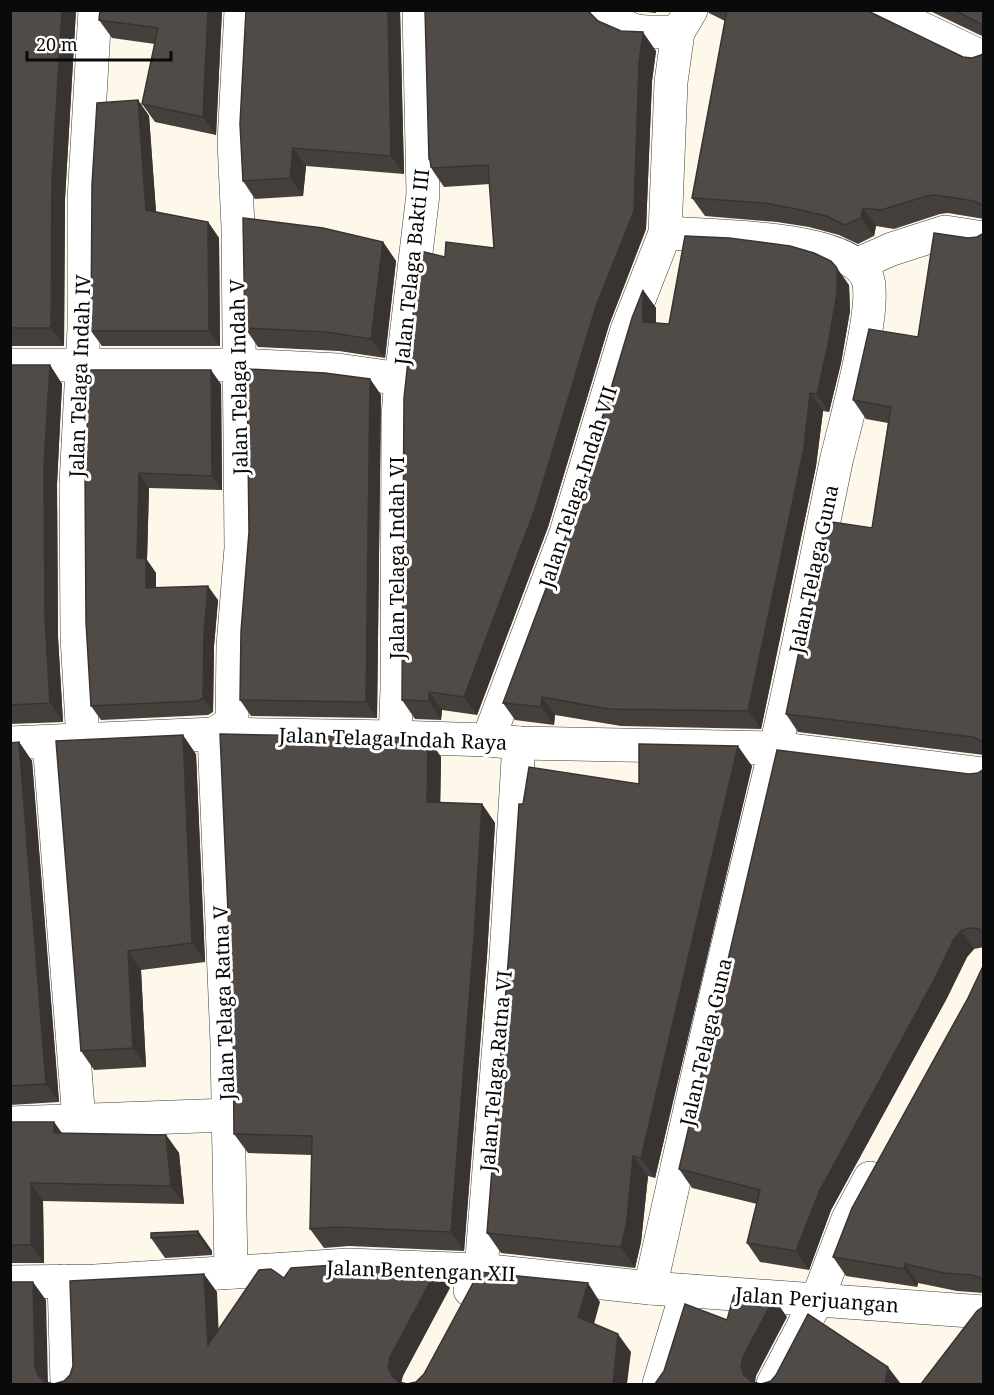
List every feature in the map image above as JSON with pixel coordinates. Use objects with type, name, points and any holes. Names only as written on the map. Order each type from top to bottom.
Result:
[{"type":"street","name":"Jalan Telaga Indah IV","points":[[83,741],[77,637],[76,496],[82,364],[84,200],[95,10]]},
{"type":"street","name":"Jalan Telaga Indah V","points":[[214,734],[232,720],[232,646],[241,548],[234,142],[241,10]]},
{"type":"street","name":"Jalan Telaga Bakti III","points":[[400,379],[423,194],[419,10]]},
{"type":"street","points":[[607,10],[621,26],[632,32],[684,21],[671,82],[665,233],[792,242],[838,254],[858,264],[892,249],[945,232],[984,238]]},
{"type":"street","points":[[883,10],[984,58]]},
{"type":"street","name":"Jalan Telaga Indah VII","points":[[488,740],[566,533],[627,330],[665,233]]},
{"type":"street","name":"Jalan Telaga Guna","points":[[650,1288],[725,957],[776,748],[867,327],[870,292],[868,278],[858,264]]},
{"type":"street","points":[[10,364],[239,365],[338,370],[400,379]]},
{"type":"street","name":"Jalan Telaga Indah VI","points":[[395,737],[400,379]]},
{"type":"street","name":"Jalan Telaga Indah Raya","points":[[10,743],[214,734],[776,748],[984,774]]},
{"type":"street","name":"Jalan Telaga Ratna V","points":[[214,734],[228,1115],[231,1272]]},
{"type":"street","points":[[50,742],[79,1120]]},
{"type":"street","name":"Jalan Telaga Ratna VI","points":[[459,1311],[481,1270],[506,957],[519,743]]},
{"type":"street","points":[[10,1123],[228,1115]]},
{"type":"street","points":[[773,1384],[817,1300],[848,1219],[887,1149]]},
{"type":"street","name":"Jalan Bentengan XII","points":[[10,1282],[94,1281],[348,1265],[481,1270],[650,1288]]},
{"type":"street","points":[[64,1281],[67,1384]]},
{"type":"street","name":"Jalan Perjuangan","points":[[650,1288],[984,1312]]},
{"type":"street","points":[[660,1384],[687,1291]]},
{"type":"building","points":[[10,10],[62,10],[52,181],[51,328],[10,328]]},
{"type":"building","points":[[100,10],[208,10],[203,117],[142,104],[158,28],[99,20]]},
{"type":"building","points":[[246,10],[388,10],[391,156],[293,148],[290,178],[243,181],[240,124]]},
{"type":"building","points":[[425,10],[587,10],[598,21],[621,31],[643,32],[639,63],[634,211],[596,306],[535,509],[464,697],[429,692],[429,701],[402,700],[404,398],[420,251],[445,257],[446,242],[494,248],[488,165],[431,168]]},
{"type":"building","points":[[727,10],[866,10],[963,57],[972,58],[984,53],[984,206],[974,201],[935,195],[927,196],[881,210],[863,208],[861,218],[845,225],[826,216],[764,203],[692,198]]},
{"type":"building","points":[[954,10],[984,10],[984,27],[979,23]]},
{"type":"building","points":[[138,100],[146,210],[208,222],[209,331],[91,331],[92,185],[97,103]]},
{"type":"building","points":[[243,218],[323,228],[383,242],[371,339],[326,332],[245,328]]},
{"type":"building","points":[[934,233],[968,238],[984,233],[984,742],[973,737],[786,714],[826,521],[872,528],[891,407],[853,400],[869,329],[918,337]]},
{"type":"building","points":[[685,236],[729,238],[790,246],[814,253],[831,261],[837,268],[837,293],[828,345],[817,394],[810,393],[804,448],[748,711],[608,709],[542,697],[541,707],[503,703],[571,522],[632,318],[643,290],[643,322],[669,324]]},
{"type":"building","points":[[10,365],[50,365],[44,466],[45,619],[50,703],[10,705]]},
{"type":"building","points":[[247,369],[325,373],[370,379],[366,702],[240,700],[241,631],[249,532]]},
{"type":"building","points":[[90,370],[211,370],[212,476],[139,473],[137,558],[146,559],[146,588],[208,586],[204,632],[203,698],[198,701],[91,706],[86,622],[85,470]]},
{"type":"building","points":[[220,734],[428,738],[427,802],[482,804],[451,1232],[335,1227],[310,1229],[312,1136],[234,1134],[233,1023]]},
{"type":"building","points":[[183,735],[192,943],[128,951],[133,1048],[81,1051],[56,741]]},
{"type":"building","points":[[19,742],[46,1084],[10,1086],[10,743]]},
{"type":"building","points":[[639,744],[738,746],[641,1158],[633,1156],[627,1221],[621,1247],[487,1233],[519,804],[523,804],[529,767],[639,784]]},
{"type":"building","points":[[777,750],[969,774],[978,773],[984,769],[984,934],[979,929],[969,928],[961,931],[954,939],[819,1192],[796,1251],[747,1243],[760,1190],[679,1169]]},
{"type":"building","points":[[984,964],[984,1280],[972,1275],[944,1273],[905,1264],[904,1269],[833,1257],[852,1208],[968,998]]},
{"type":"building","points":[[10,1122],[54,1122],[54,1133],[166,1135],[171,1186],[31,1183],[31,1245],[10,1245]]},
{"type":"building","points":[[198,1231],[198,1235],[151,1238],[151,1233]]},
{"type":"building","points":[[335,1265],[437,1269],[390,1357],[388,1367],[392,1376],[399,1382],[407,1384],[54,1384],[64,1381],[70,1375],[73,1366],[70,1281],[204,1274],[208,1345],[259,1270],[271,1269],[284,1278],[291,1268]]},
{"type":"building","points":[[479,1272],[588,1283],[578,1317],[618,1334],[613,1384],[407,1384],[416,1382],[424,1374]]},
{"type":"building","points":[[10,1282],[33,1282],[35,1367],[38,1375],[45,1382],[54,1384],[10,1384]]},
{"type":"building","points":[[734,1295],[774,1298],[743,1357],[741,1367],[744,1375],[752,1382],[761,1384],[655,1384],[664,1371],[685,1304],[727,1320]]},
{"type":"building","points":[[984,1306],[984,1384],[921,1384],[977,1311]]},
{"type":"building","points":[[808,1314],[888,1367],[885,1384],[761,1384],[771,1381],[776,1375]]}]
